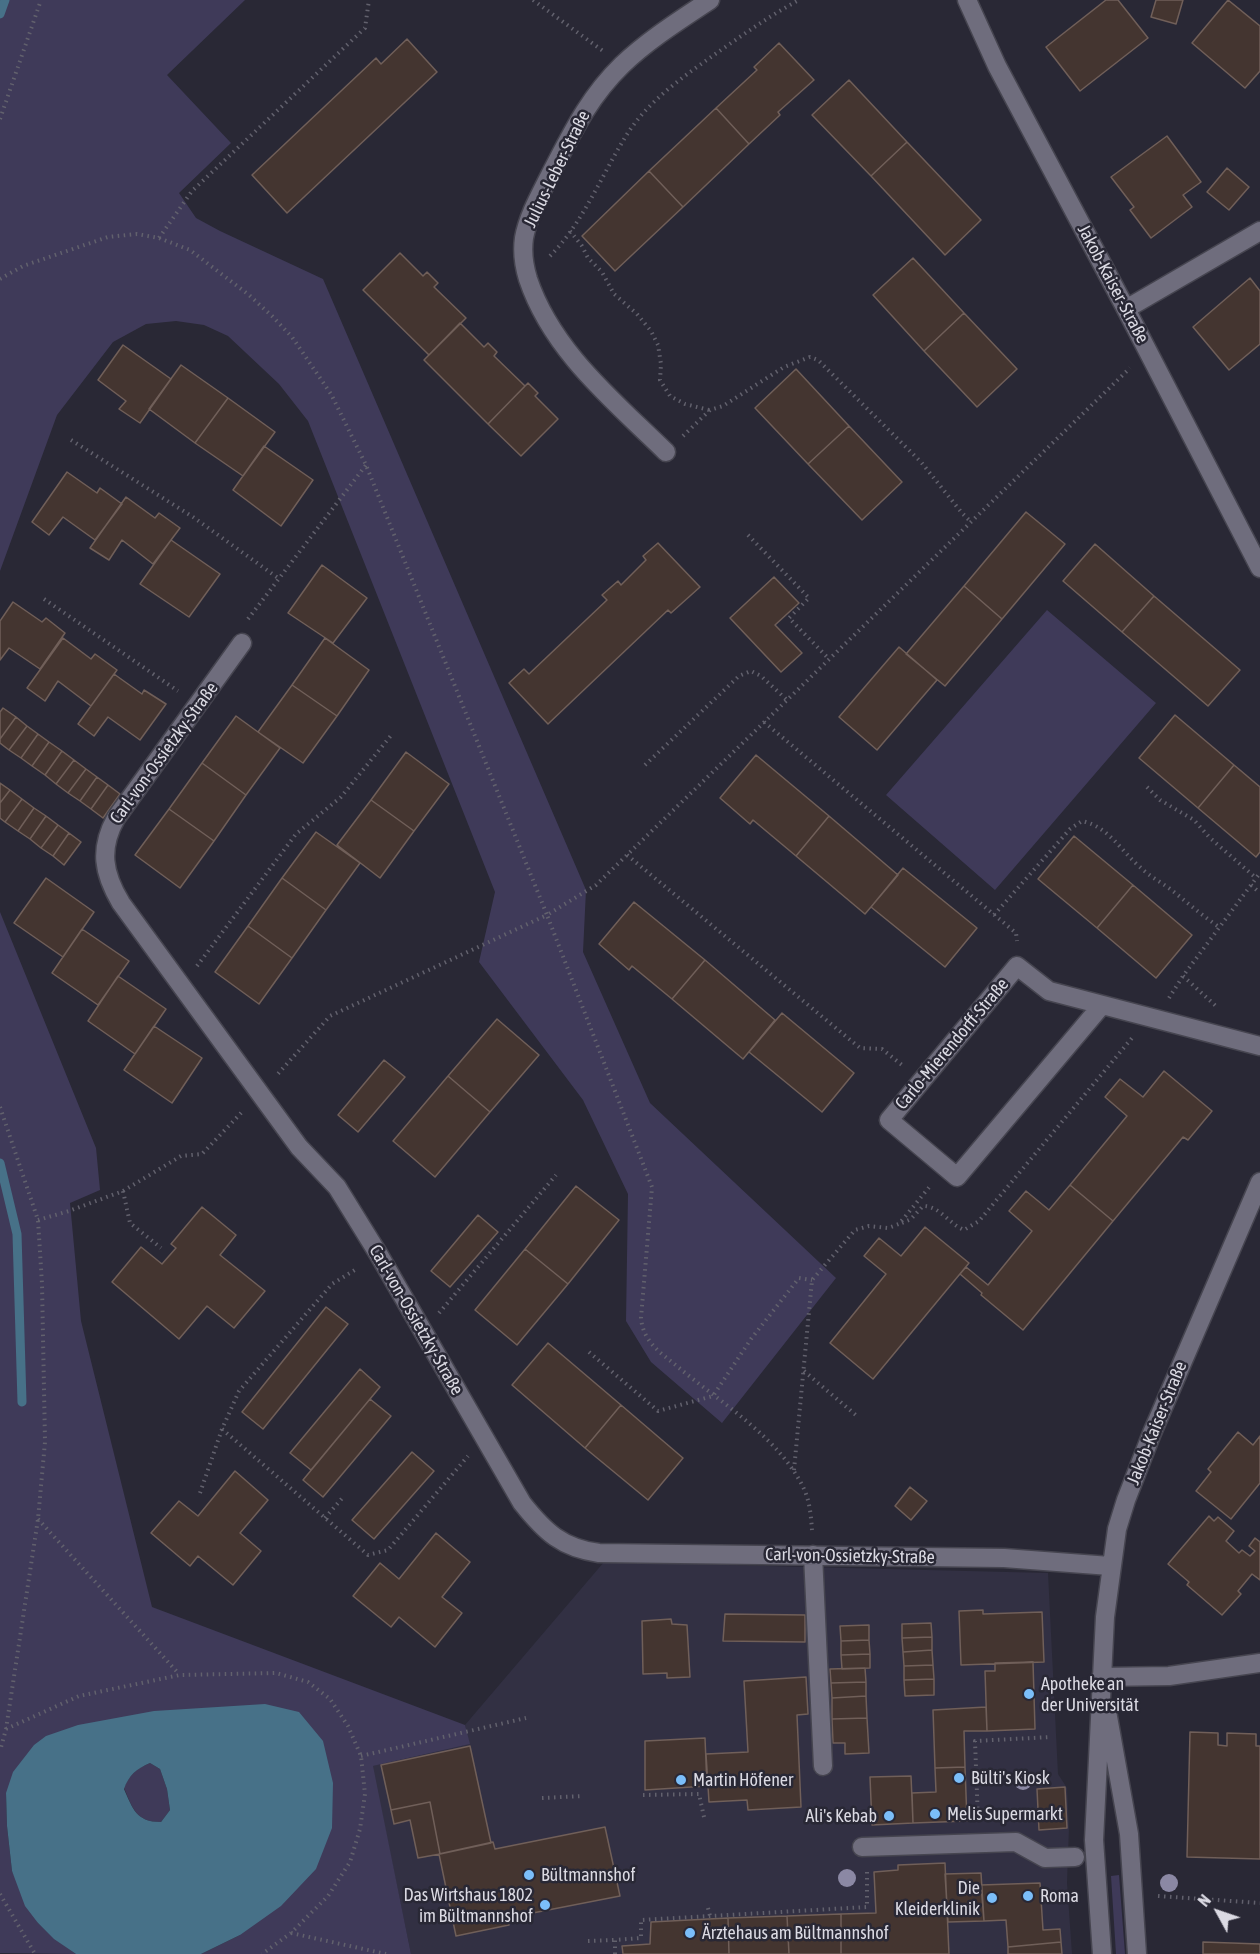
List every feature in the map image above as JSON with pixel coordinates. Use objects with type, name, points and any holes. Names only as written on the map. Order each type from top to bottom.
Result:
[{"type":"street","name":"Julius-Leber-Straße","points":[[666,452],[591,379],[572,357],[542,310],[528,278],[523,256],[524,238],[533,209],[579,118],[600,88],[622,65],[652,40],[710,0]]},
{"type":"street","name":"Jakob-Kaiser-Straße","points":[[967,0],[997,66],[1260,568]]},
{"type":"street","points":[[1126,309],[1260,231]]},
{"type":"street","name":"Carl-von-Ossietzky-Straße","points":[[243,643],[116,818],[106,841],[105,855],[112,888],[299,1148],[337,1187],[379,1255],[522,1503],[540,1526],[564,1543],[581,1550],[599,1553],[1004,1558],[1110,1566]]},
{"type":"street","name":"Carlo-Mierendorff-Straße","points":[[1102,1005],[957,1177],[889,1120],[1017,966],[1048,991],[1102,1005],[1152,1018],[1260,1046]]},
{"type":"street","name":"Jakob-Kaiser-Straße","points":[[1102,1954],[1094,1840],[1105,1617],[1110,1566],[1117,1529],[1147,1444],[1260,1182]]},
{"type":"street","points":[[813,1555],[823,1766]]},
{"type":"street","points":[[1101,1677],[1169,1676],[1260,1663]]},
{"type":"street","name":"Jakob-Kaiser-Straße","points":[[1101,1677],[1130,1834],[1137,1954]]},
{"type":"street","points":[[864,1847],[1016,1842],[1045,1858],[1075,1857]]},
{"type":"path","points":[[0,119],[41,0]]},
{"type":"path","points":[[159,238],[192,191],[365,28],[369,0]]},
{"type":"path","points":[[533,0],[622,65]]},
{"type":"path","points":[[528,278],[561,245],[627,135],[646,110],[688,74],[774,13],[799,0]]},
{"type":"path","points":[[570,231],[588,258],[602,272],[614,294],[637,314],[651,331],[658,345],[661,364],[660,380],[670,396],[685,404],[710,410]]},
{"type":"path","points":[[0,279],[23,266],[108,237],[137,234],[159,238],[190,250],[249,295],[292,338],[331,394],[366,465],[547,915],[652,1187],[641,1318],[642,1330],[649,1343],[745,1420],[794,1471],[805,1491],[811,1514],[813,1555]]},
{"type":"path","points":[[38,1220],[123,1191],[181,1156],[202,1155],[330,1016],[547,915],[596,885],[1148,351]]},
{"type":"path","points":[[666,452],[710,410],[723,406],[784,367],[810,357],[818,360],[921,462],[971,522]]},
{"type":"path","points":[[71,440],[193,517],[278,578]]},
{"type":"path","points":[[243,643],[245,622],[366,465]]},
{"type":"path","points":[[748,535],[810,598],[789,618],[829,659]]},
{"type":"path","points":[[44,599],[198,705]]},
{"type":"path","points":[[645,765],[739,676],[751,671],[761,676],[787,700]]},
{"type":"path","points":[[764,722],[1016,933],[1017,966]]},
{"type":"path","points":[[182,986],[296,834],[341,797],[393,733]]},
{"type":"path","points":[[1147,788],[1160,800],[1194,820],[1210,838],[1256,878]]},
{"type":"path","points":[[994,915],[1070,829],[1082,820],[1095,824],[1113,838],[1139,867],[1219,927]]},
{"type":"path","points":[[627,855],[860,1048],[882,1049],[921,1081]]},
{"type":"path","points":[[794,1471],[812,1280],[855,1230],[869,1226],[888,1228],[911,1219],[923,1206],[930,1206],[964,1230],[979,1221],[1152,1018],[1260,873]]},
{"type":"path","points":[[1251,885],[1260,893]]},
{"type":"path","points":[[1183,976],[1226,1014]]},
{"type":"path","points":[[0,1107],[38,1220],[42,1284],[45,1442],[38,1519],[6,1729],[0,1750]]},
{"type":"path","points":[[423,1332],[556,1175]]},
{"type":"path","points":[[123,1191],[130,1223],[161,1248]]},
{"type":"path","points":[[899,1224],[924,1193]]},
{"type":"path","points":[[200,1493],[222,1429],[239,1390],[332,1284],[379,1255]]},
{"type":"path","points":[[589,1352],[658,1411],[713,1396],[751,1339],[799,1278],[812,1280]]},
{"type":"path","points":[[804,1371],[857,1416]]},
{"type":"path","points":[[222,1429],[368,1555],[388,1550],[484,1437]]},
{"type":"path","points":[[325,1518],[344,1496]]},
{"type":"path","points":[[38,1519],[180,1675]]},
{"type":"path","points":[[6,1729],[78,1695],[180,1675],[276,1673],[308,1682],[330,1699],[348,1726],[361,1756],[365,1794],[360,1829],[350,1862],[328,1896],[291,1933],[262,1954]]},
{"type":"path","points":[[361,1756],[526,1718]]},
{"type":"path","points":[[978,1842],[975,1741],[1051,1737]]},
{"type":"path","points":[[643,1795],[699,1794],[704,1817]]},
{"type":"path","points":[[542,1798],[583,1796]]},
{"type":"path","points":[[588,1941],[641,1938],[638,1920],[867,1907],[864,1847]]},
{"type":"path","points":[[0,1894],[36,1954]]},
{"type":"path","points":[[1158,1896],[1260,1903]]},
{"type":"path","points":[[708,1908],[710,1916]]},
{"type":"path","points":[[291,1933],[386,1954]]},
{"type":"path","points":[[615,1940],[615,1954]]},
{"type":"shaded area","points":[[0,0],[245,0],[167,75],[231,143],[179,193],[196,218],[323,279],[586,890],[583,952],[650,1103],[836,1278],[722,1423],[651,1362],[626,1321],[628,1194],[583,1100],[479,962],[495,892],[308,421],[279,384],[228,336],[204,325],[176,321],[146,324],[113,342],[57,415],[0,571]]},
{"type":"shaded area","points":[[1047,610],[1156,703],[995,890],[886,795]]},
{"type":"shaded area","points":[[0,912],[96,1148],[100,1190],[70,1203],[81,1321],[152,1607],[465,1725],[470,1744],[373,1766],[411,1954],[201,1954],[240,1935],[299,1712],[6,1793],[12,1871],[38,1923],[76,1954],[0,1953]]},
{"type":"shaded area","points":[[604,1562],[1048,1573],[1058,1774],[1067,1788],[1069,1828],[1067,1883],[1072,1954],[411,1954],[372,1766],[469,1744],[465,1725]]},
{"type":"shaded area","points":[[150,1763],[160,1769],[167,1789],[170,1810],[161,1822],[146,1820],[136,1813],[124,1788],[134,1773]]},
{"type":"shaded area","points":[[1119,1875],[1125,1954],[1116,1954],[1111,1876]]},
{"type":"water","points":[[265,1704],[299,1712],[323,1741],[333,1783],[332,1828],[316,1869],[281,1906],[240,1935],[201,1954],[76,1954],[54,1939],[25,1906],[12,1871],[6,1793],[13,1772],[34,1745],[46,1736],[78,1725],[154,1711]],"holes":[[[150,1763],[160,1769],[167,1789],[170,1810],[161,1822],[146,1820],[136,1813],[124,1789],[131,1776],[141,1768]]]},
{"type":"building","points":[[1106,0],[1118,0],[1148,38],[1080,91],[1046,47]]},
{"type":"building","points":[[1156,0],[1183,0],[1176,24],[1151,17]]},
{"type":"building","points":[[1228,0],[1260,26],[1260,71],[1245,88],[1192,43]]},
{"type":"building","points":[[407,39],[437,72],[287,213],[252,175],[376,58],[381,64]]},
{"type":"building","points":[[779,43],[814,80],[778,112],[780,115],[749,144],[716,108],[757,70],[754,67]]},
{"type":"building","points":[[849,80],[907,142],[871,176],[812,115]]},
{"type":"building","points":[[716,108],[749,144],[683,207],[649,171]]},
{"type":"building","points":[[1167,136],[1201,182],[1183,195],[1192,207],[1151,238],[1130,210],[1134,207],[1111,177]]},
{"type":"building","points":[[907,142],[981,220],[945,255],[871,176]]},
{"type":"building","points":[[1227,168],[1249,187],[1229,210],[1207,192]]},
{"type":"building","points":[[649,171],[683,207],[615,271],[582,236]]},
{"type":"building","points":[[400,253],[423,276],[427,272],[438,283],[434,287],[466,318],[429,355],[363,290]]},
{"type":"building","points":[[913,258],[964,313],[924,351],[873,295]]},
{"type":"building","points":[[1250,278],[1260,291],[1260,344],[1229,370],[1193,327]]},
{"type":"building","points":[[964,313],[1017,369],[977,407],[924,351]]},
{"type":"building","points":[[460,323],[484,347],[488,343],[497,352],[494,356],[525,386],[488,424],[424,360]]},
{"type":"building","points":[[123,345],[171,379],[140,423],[119,409],[126,401],[98,380]]},
{"type":"building","points":[[181,365],[228,398],[195,443],[149,409]]},
{"type":"building","points":[[796,369],[849,426],[808,464],[755,408]]},
{"type":"building","points":[[528,383],[538,393],[535,396],[558,419],[521,456],[488,424]]},
{"type":"building","points":[[228,398],[275,432],[243,476],[195,443]]},
{"type":"building","points":[[849,426],[902,482],[862,520],[808,464]]},
{"type":"building","points":[[264,446],[313,480],[281,526],[233,490]]},
{"type":"building","points":[[67,472],[97,493],[100,488],[122,504],[95,540],[63,517],[49,535],[32,522]]},
{"type":"building","points":[[126,497],[155,518],[159,513],[180,528],[153,564],[122,540],[109,560],[90,548]]},
{"type":"building","points":[[1026,512],[1065,544],[1002,619],[964,586]]},
{"type":"building","points":[[171,540],[220,574],[189,617],[140,584]]},
{"type":"building","points":[[658,543],[700,587],[671,613],[668,610],[548,724],[509,683],[524,669],[529,674],[607,600],[602,595],[618,581],[621,585],[646,560],[643,556]]},
{"type":"building","points":[[1095,544],[1154,596],[1122,632],[1063,581]]},
{"type":"building","points":[[322,565],[367,598],[333,643],[288,613]]},
{"type":"building","points":[[774,577],[799,603],[775,625],[802,653],[781,672],[730,618]]},
{"type":"building","points":[[964,586],[1002,619],[945,686],[906,654]]},
{"type":"building","points":[[1154,596],[1240,670],[1208,706],[1122,632]]},
{"type":"building","points":[[13,602],[42,622],[46,618],[65,633],[40,669],[9,648],[0,660],[0,621]]},
{"type":"building","points":[[63,638],[91,659],[95,654],[117,670],[91,706],[58,681],[45,701],[27,688]]},
{"type":"building","points":[[325,638],[369,670],[337,716],[292,685]]},
{"type":"building","points":[[899,647],[937,680],[877,750],[839,717]]},
{"type":"building","points":[[114,674],[142,694],[144,690],[166,704],[140,740],[108,717],[94,736],[78,724]]},
{"type":"building","points":[[292,685],[337,716],[303,763],[258,732]]},
{"type":"building","points":[[3,708],[16,717],[0,739],[0,712]]},
{"type":"building","points":[[1175,715],[1234,765],[1198,808],[1139,758]]},
{"type":"building","points":[[236,716],[280,748],[246,795],[202,763]]},
{"type":"building","points":[[16,717],[27,726],[9,750],[0,743],[0,739]]},
{"type":"building","points":[[27,726],[38,734],[21,758],[9,750]]},
{"type":"building","points":[[38,734],[49,742],[32,766],[21,758]]},
{"type":"building","points":[[49,742],[62,751],[45,775],[32,766]]},
{"type":"building","points":[[62,751],[74,760],[56,784],[45,775]]},
{"type":"building","points":[[406,752],[449,784],[414,831],[371,800]]},
{"type":"building","points":[[756,755],[829,816],[796,856],[753,820],[750,824],[720,798]]},
{"type":"building","points":[[74,760],[86,769],[68,793],[56,784]]},
{"type":"building","points":[[202,763],[246,795],[214,841],[169,809]]},
{"type":"building","points":[[1234,765],[1260,787],[1260,852],[1256,857],[1198,808]]},
{"type":"building","points":[[86,769],[97,777],[80,801],[68,793]]},
{"type":"building","points":[[97,777],[108,785],[91,809],[80,801]]},
{"type":"building","points":[[0,783],[10,790],[0,803]]},
{"type":"building","points":[[108,785],[120,794],[103,818],[91,809]]},
{"type":"building","points":[[10,790],[22,799],[5,822],[0,818],[0,803]]},
{"type":"building","points":[[22,799],[34,808],[18,831],[5,822]]},
{"type":"building","points":[[371,800],[414,831],[380,878],[337,845]]},
{"type":"building","points":[[34,808],[46,816],[30,839],[18,831]]},
{"type":"building","points":[[169,809],[214,841],[180,888],[135,855]]},
{"type":"building","points":[[46,816],[58,825],[41,848],[30,839]]},
{"type":"building","points":[[829,816],[898,875],[865,914],[796,856]]},
{"type":"building","points":[[58,825],[69,833],[53,856],[41,848]]},
{"type":"building","points":[[316,832],[360,863],[326,910],[282,878]]},
{"type":"building","points":[[69,833],[81,842],[64,865],[53,856]]},
{"type":"building","points":[[1074,836],[1133,885],[1097,928],[1038,879]]},
{"type":"building","points":[[903,868],[977,928],[945,967],[871,907]]},
{"type":"building","points":[[46,878],[94,912],[63,957],[14,923]]},
{"type":"building","points":[[282,878],[326,910],[292,958],[248,926]]},
{"type":"building","points":[[1133,885],[1192,935],[1156,978],[1097,928]]},
{"type":"building","points":[[634,902],[705,960],[672,999],[632,966],[629,970],[599,944]]},
{"type":"building","points":[[248,926],[292,958],[259,1004],[215,972]]},
{"type":"building","points":[[82,929],[129,961],[98,1005],[52,973]]},
{"type":"building","points":[[705,960],[775,1020],[743,1059],[672,999]]},
{"type":"building","points":[[118,976],[166,1009],[135,1054],[88,1021]]},
{"type":"building","points":[[782,1013],[854,1073],[822,1112],[749,1052]]},
{"type":"building","points":[[497,1019],[539,1055],[490,1112],[448,1076]]},
{"type":"building","points":[[154,1026],[202,1058],[172,1103],[124,1070]]},
{"type":"building","points":[[384,1060],[405,1077],[358,1132],[338,1115]]},
{"type":"building","points":[[1164,1071],[1212,1111],[1188,1140],[1183,1137],[1113,1221],[1070,1185],[1127,1116],[1105,1097],[1120,1079],[1143,1097]]},
{"type":"building","points":[[448,1076],[490,1112],[435,1177],[393,1141]]},
{"type":"building","points":[[1070,1185],[1113,1221],[1023,1330],[960,1274],[966,1267],[988,1285],[1032,1231],[1009,1211],[1026,1191],[1049,1210]]},
{"type":"building","points":[[576,1186],[619,1220],[568,1284],[525,1249]]},
{"type":"building","points":[[202,1207],[236,1235],[220,1255],[265,1291],[234,1328],[207,1306],[179,1339],[112,1282],[141,1247],[162,1264],[176,1248],[171,1244]]},
{"type":"building","points":[[478,1215],[498,1232],[450,1287],[431,1271]]},
{"type":"building","points":[[925,1227],[969,1263],[873,1379],[830,1343],[886,1274],[864,1256],[879,1238],[901,1256]]},
{"type":"building","points":[[525,1249],[568,1284],[517,1345],[475,1310]]},
{"type":"building","points":[[326,1307],[348,1324],[263,1429],[242,1412]]},
{"type":"building","points":[[548,1343],[621,1405],[585,1448],[512,1385]]},
{"type":"building","points":[[360,1369],[380,1387],[311,1470],[290,1453]]},
{"type":"building","points":[[370,1399],[391,1416],[323,1497],[303,1480]]},
{"type":"building","points":[[621,1405],[683,1458],[648,1500],[585,1448]]},
{"type":"building","points":[[1238,1432],[1253,1445],[1260,1436],[1260,1483],[1231,1519],[1196,1491],[1211,1472],[1208,1469]]},
{"type":"building","points":[[412,1452],[434,1471],[374,1539],[352,1520]]},
{"type":"building","points":[[235,1471],[268,1500],[240,1533],[261,1551],[233,1585],[198,1556],[190,1566],[151,1533],[179,1501],[198,1516]]},
{"type":"building","points":[[910,1487],[927,1501],[911,1520],[895,1506]]},
{"type":"building","points":[[1209,1516],[1214,1521],[1218,1517],[1234,1531],[1226,1541],[1239,1553],[1242,1550],[1250,1556],[1255,1551],[1249,1546],[1255,1538],[1260,1542],[1260,1580],[1252,1574],[1238,1591],[1241,1594],[1222,1615],[1187,1585],[1189,1582],[1168,1564]]},
{"type":"building","points":[[436,1533],[470,1562],[442,1597],[462,1613],[435,1647],[399,1617],[391,1627],[353,1596],[380,1563],[399,1579]]},
{"type":"building","points":[[983,1610],[983,1614],[1042,1612],[1044,1662],[961,1665],[959,1611]]},
{"type":"building","points":[[725,1614],[805,1615],[805,1642],[723,1641]]},
{"type":"building","points":[[671,1619],[672,1624],[687,1625],[690,1677],[667,1678],[667,1673],[643,1674],[642,1621]]},
{"type":"building","points":[[931,1623],[932,1637],[902,1638],[902,1624]]},
{"type":"building","points":[[869,1625],[869,1640],[841,1641],[840,1626]]},
{"type":"building","points":[[932,1637],[932,1650],[903,1652],[902,1638]]},
{"type":"building","points":[[869,1640],[870,1654],[841,1655],[841,1641]]},
{"type":"building","points":[[932,1650],[933,1665],[904,1666],[903,1652]]},
{"type":"building","points":[[870,1654],[870,1668],[842,1669],[841,1655]]},
{"type":"building","points":[[1033,1662],[1035,1729],[987,1731],[985,1671],[995,1671],[995,1663]]},
{"type":"building","points":[[933,1665],[934,1679],[904,1680],[904,1666]]},
{"type":"building","points":[[865,1668],[866,1682],[831,1683],[830,1669]]},
{"type":"building","points":[[806,1677],[808,1714],[797,1715],[801,1807],[748,1810],[747,1800],[709,1802],[706,1754],[748,1752],[744,1681]]},
{"type":"building","points":[[934,1679],[934,1695],[905,1696],[904,1680]]},
{"type":"building","points":[[866,1682],[866,1696],[832,1698],[831,1683]]},
{"type":"building","points":[[866,1696],[867,1718],[832,1719],[832,1698]]},
{"type":"building","points":[[986,1707],[987,1731],[964,1731],[965,1767],[935,1768],[933,1710]]},
{"type":"building","points":[[867,1718],[869,1753],[845,1754],[845,1743],[833,1743],[832,1719]]},
{"type":"building","points":[[1190,1732],[1218,1733],[1218,1745],[1227,1746],[1227,1733],[1256,1734],[1256,1746],[1260,1746],[1260,1859],[1187,1857]]},
{"type":"building","points":[[705,1738],[707,1786],[645,1790],[645,1741]]},
{"type":"building","points":[[470,1746],[491,1843],[440,1854],[430,1802],[391,1810],[381,1765]]},
{"type":"building","points":[[965,1767],[967,1821],[913,1823],[912,1793],[936,1792],[935,1768]]},
{"type":"building","points":[[911,1776],[913,1823],[872,1825],[870,1777]]},
{"type":"building","points":[[1065,1787],[1067,1828],[1039,1830],[1037,1789]]},
{"type":"building","points":[[430,1802],[440,1854],[418,1858],[410,1820],[394,1824],[391,1810]]},
{"type":"building","name":"Bültmannshof","points":[[605,1827],[620,1896],[507,1918],[509,1925],[456,1936],[439,1854],[493,1842],[495,1849]]},
{"type":"building","points":[[945,1863],[949,1954],[841,1954],[841,1914],[876,1913],[874,1872],[898,1870],[898,1865]]},
{"type":"building","points":[[981,1873],[984,1921],[948,1922],[945,1874]]},
{"type":"building","points":[[1040,1883],[1043,1930],[1060,1929],[1061,1942],[1008,1947],[1006,1920],[984,1921],[981,1885]]},
{"type":"building","points":[[841,1914],[841,1954],[789,1954],[787,1916]]},
{"type":"building","points":[[787,1916],[789,1954],[729,1954],[728,1918]]},
{"type":"building","name":"Ärztehaus am Bültmannshof","points":[[728,1918],[729,1954],[623,1954],[622,1946],[650,1944],[651,1922]]},
{"type":"building","points":[[1061,1942],[1062,1954],[1008,1954],[1008,1947]]},
{"type":"building","points":[[1203,1942],[1260,1944],[1260,1954],[1203,1954]]},
{"type":"waterway","points":[[0,14],[5,0]]},
{"type":"waterway","points":[[0,1163],[17,1234],[22,1402]]},
{"type":"place","name":"Apotheke an der Universität","points":[[1029,1694]]},
{"type":"place","name":"Bülti's Kiosk","points":[[959,1778]]},
{"type":"place","name":"Martin Höfener","points":[[681,1780]]},
{"type":"place","name":"Melis Supermarkt","points":[[935,1814]]},
{"type":"place","name":"Ali's Kebab","points":[[889,1816]]},
{"type":"place","name":"Bültmannshof","points":[[529,1875]]},
{"type":"place","name":"Roma","points":[[1028,1896]]},
{"type":"place","name":"Die Kleiderklinik","points":[[992,1898]]},
{"type":"place","name":"Das Wirtshaus 1802 im Bültmannshof","points":[[545,1905]]},
{"type":"place","name":"Ärztehaus am Bültmannshof","points":[[690,1933]]}]
